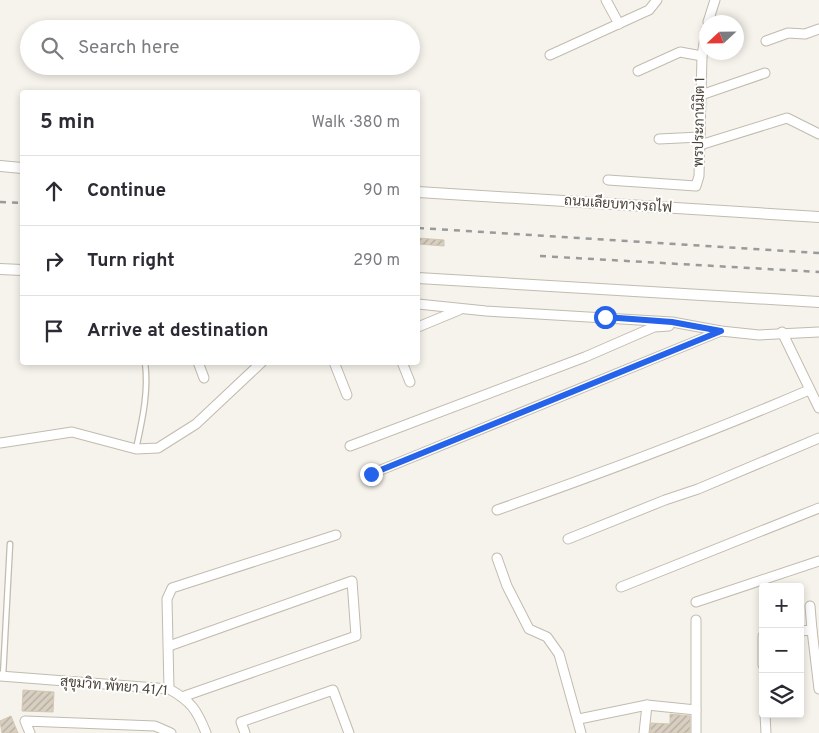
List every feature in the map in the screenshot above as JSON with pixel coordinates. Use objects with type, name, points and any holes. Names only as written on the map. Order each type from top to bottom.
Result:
[{"type":"street","points":[[606,0],[619,24]]},
{"type":"street","points":[[550,55],[649,10],[657,0]]},
{"type":"street","points":[[710,15],[715,0]]},
{"type":"street","points":[[766,40],[788,33],[804,34],[819,29]]},
{"type":"street","points":[[638,70],[680,52],[699,55]]},
{"type":"street","name":"พรประภานิมิต 1","points":[[608,180],[696,186],[699,176],[702,60]]},
{"type":"street","points":[[701,95],[764,73]]},
{"type":"street","points":[[659,139],[700,141],[787,118],[819,134]]},
{"type":"street","points":[[0,166],[20,168]]},
{"type":"street","name":"ถนนเลียบทางรถไฟ","points":[[420,192],[819,217]]},
{"type":"street","points":[[0,269],[20,270]]},
{"type":"street","points":[[420,278],[819,302]]},
{"type":"street","points":[[420,304],[462,309],[672,322],[721,331],[759,335],[782,332],[819,332]]},
{"type":"street","points":[[420,326],[462,309]]},
{"type":"street","points":[[350,446],[654,328],[667,326],[711,329]]},
{"type":"street","points":[[371,474],[721,331]]},
{"type":"street","points":[[782,332],[809,390],[818,403]]},
{"type":"street","points":[[199,365],[204,378]]},
{"type":"street","points":[[0,443],[72,432],[136,449],[158,448],[177,438],[196,424],[259,365]]},
{"type":"street","points":[[335,365],[347,395]]},
{"type":"street","points":[[403,365],[410,382]]},
{"type":"street","points":[[497,510],[611,470],[809,390]]},
{"type":"street","points":[[568,539],[665,500],[698,489],[819,438]]},
{"type":"street","points":[[621,587],[819,508]]},
{"type":"street","points":[[169,689],[167,599],[172,588],[336,535]]},
{"type":"street","points":[[497,558],[507,586],[529,629],[547,637],[559,654],[582,733]]},
{"type":"street","points":[[696,602],[819,560]]},
{"type":"street","points":[[169,646],[352,581],[356,636],[182,697]]},
{"type":"street","points":[[810,606],[819,689]]},
{"type":"street","points":[[696,620],[696,733]]},
{"type":"street","points":[[804,631],[812,630]]},
{"type":"street","name":"สุขุมวิท พัทยา 41/1","points":[[2,676],[169,689],[182,697],[197,711],[206,733]]},
{"type":"street","points":[[245,733],[241,722],[333,690],[349,733]]},
{"type":"street","points":[[579,719],[647,705],[696,710]]},
{"type":"street","points":[[644,733],[647,705]]},
{"type":"street","points":[[765,718],[766,733]]},
{"type":"street","points":[[30,733],[25,721],[92,729],[156,726],[171,733]]},
{"type":"lane","points":[[136,449],[144,410],[147,374],[146,365]]},
{"type":"lane","points":[[2,676],[10,544]]},
{"type":"building","points":[[420,238],[444,240],[444,246],[420,244]]},
{"type":"building","points":[[23,690],[54,692],[53,712],[22,711]]},
{"type":"building","points":[[670,714],[690,716],[690,733],[650,733],[651,723],[670,724]]},
{"type":"building","points":[[11,716],[18,733],[2,733],[0,721]]},
{"type":"railway","points":[[0,202],[20,203]]},
{"type":"railway","points":[[420,228],[819,253]]},
{"type":"railway","points":[[540,256],[819,272]]},
{"type":"route","points":[[371,474],[721,331],[672,322],[605,317]]}]
